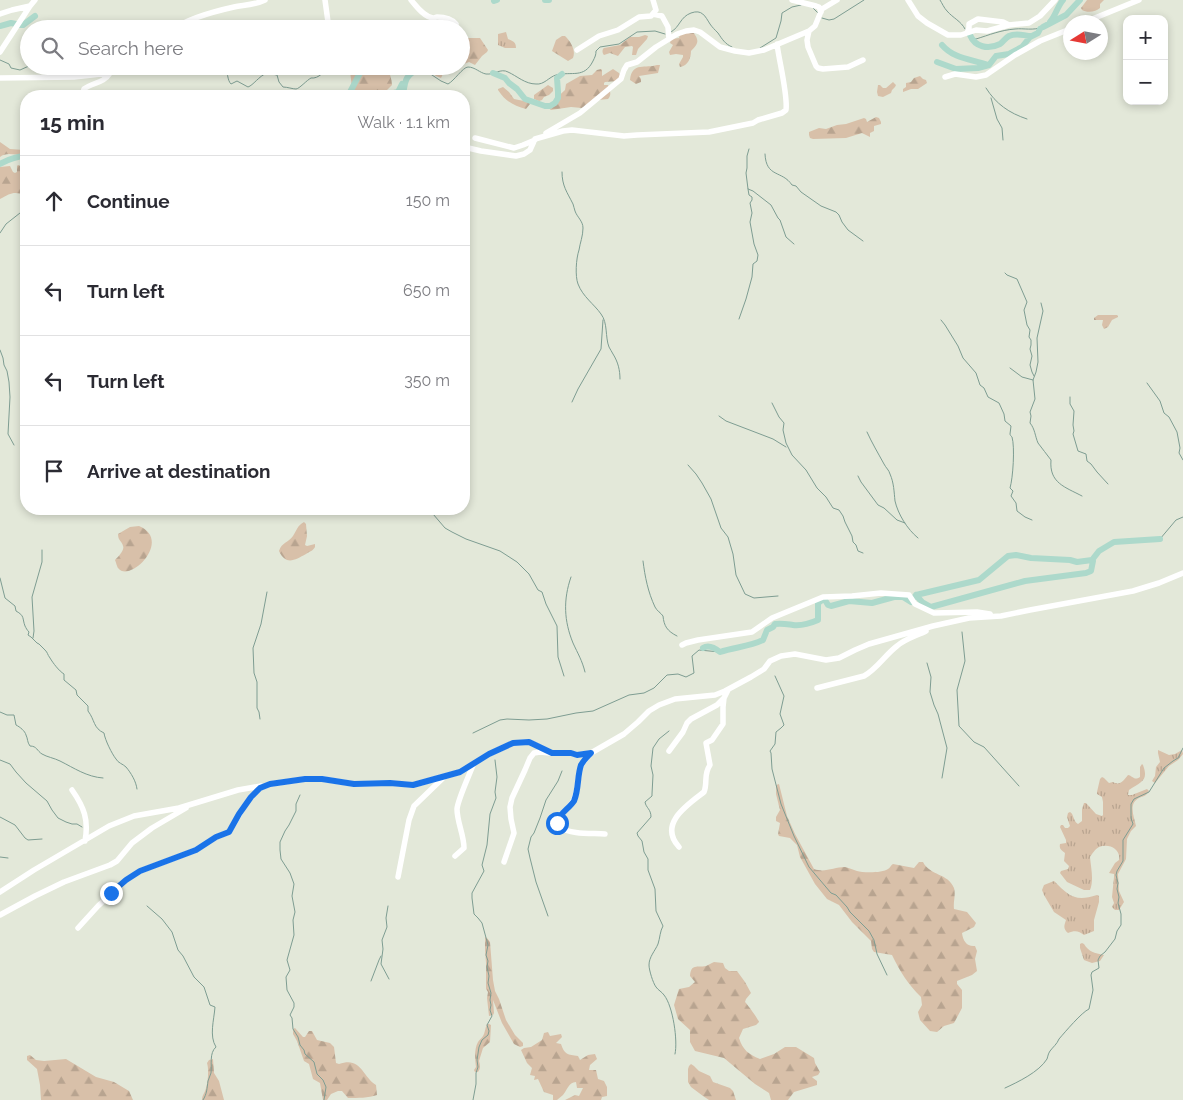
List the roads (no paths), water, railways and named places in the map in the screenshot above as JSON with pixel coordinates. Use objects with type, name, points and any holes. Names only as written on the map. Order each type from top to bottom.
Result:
[{"type":"street","points":[[21,20],[35,0]]},
{"type":"street","points":[[192,20],[208,14],[260,3],[265,0]]},
{"type":"street","points":[[325,0],[328,20]]},
{"type":"street","points":[[411,0],[418,10],[432,18],[439,17],[453,20]]},
{"type":"street","points":[[653,0],[656,10],[653,14]]},
{"type":"street","points":[[792,0],[819,7],[821,12]]},
{"type":"street","points":[[475,138],[514,148],[535,139],[580,113],[621,79],[627,65],[637,62],[656,47],[686,30],[700,32],[720,47],[742,53],[758,52],[809,31],[814,26],[822,9],[837,0]]},
{"type":"street","points":[[908,0],[918,16],[948,35],[961,35],[976,30],[988,31],[1009,24]]},
{"type":"street","points":[[967,33],[969,24],[978,20],[1025,24],[1034,20],[1056,0]]},
{"type":"street","points":[[1102,15],[1139,0]]},
{"type":"street","points":[[0,14],[30,6]]},
{"type":"street","points":[[577,50],[599,36],[618,30],[639,17],[651,16],[653,14],[662,16],[668,27],[669,39]]},
{"type":"street","points":[[0,52],[20,21]]},
{"type":"street","points":[[809,31],[808,47],[818,68],[848,67],[862,60]]},
{"type":"street","points":[[945,78],[955,74],[986,75],[1035,43],[1063,32]]},
{"type":"street","points":[[470,148],[516,156],[530,150],[535,139],[572,130],[624,136],[709,132],[753,123],[786,110],[777,44]]},
{"type":"street","points":[[0,78],[92,75]]},
{"type":"street","points":[[84,90],[90,85],[106,79],[109,75]]},
{"type":"street","points":[[605,834],[565,830],[559,828],[558,819],[573,802],[582,764],[591,753],[624,734],[648,711],[659,705],[675,699],[715,695],[728,690],[752,677],[764,669],[770,661],[781,656],[795,654],[826,660],[839,658],[869,644],[936,625],[969,618],[999,616],[1133,590],[1147,587],[1183,573]]},
{"type":"street","points":[[682,645],[698,640],[752,632],[772,618],[823,597],[881,593],[909,595],[914,604],[934,613],[977,612],[999,616]]},
{"type":"street","points":[[817,688],[864,676],[900,643],[936,625]]},
{"type":"street","points":[[669,751],[683,732],[687,723],[717,705],[724,698],[728,690]]},
{"type":"street","points":[[679,847],[672,836],[671,830],[677,816],[683,809],[704,792],[705,774],[710,765],[706,743],[712,740],[723,724],[724,698]]},
{"type":"street","points":[[0,892],[109,826],[134,816],[179,808],[238,790],[305,779],[322,779],[354,784],[390,783],[413,785],[460,772],[489,754],[513,743],[529,742],[552,753]]},
{"type":"street","points":[[504,862],[514,833],[510,807],[512,798],[530,758],[534,753],[540,752],[571,753],[577,755],[591,753]]},
{"type":"street","points":[[455,856],[464,848],[457,810],[473,765]]},
{"type":"street","points":[[398,877],[414,806],[445,777]]},
{"type":"street","points":[[78,928],[111,893],[140,871],[196,850],[216,837],[229,832],[251,797],[260,788],[270,784]]},
{"type":"street","points":[[72,790],[85,811],[87,823],[85,841]]},
{"type":"street","points":[[0,915],[64,882],[110,866],[152,828],[196,802]]},
{"type":"waterway","points":[[822,18],[834,19],[864,0]]},
{"type":"waterway","points":[[940,0],[946,10],[965,29]]},
{"type":"waterway","points":[[1050,22],[1063,0]]},
{"type":"waterway","points":[[1043,27],[1066,15],[1080,0]]},
{"type":"waterway","points":[[760,48],[776,38],[782,13],[792,7],[801,5]]},
{"type":"waterway","points":[[812,7],[818,13]]},
{"type":"waterway","points":[[671,32],[687,15],[698,12],[705,16],[724,41],[732,47]]},
{"type":"waterway","points":[[30,20],[35,16]]},
{"type":"waterway","points":[[0,26],[11,23],[16,24]]},
{"type":"waterway","points":[[970,35],[976,39],[1005,30],[1043,27]]},
{"type":"waterway","points":[[937,62],[956,69],[978,68],[989,65],[996,56],[1009,54],[1022,47],[1040,29]]},
{"type":"waterway","points":[[470,67],[486,74],[505,71],[528,83],[539,84],[556,75],[586,70],[600,47],[619,44],[637,32],[655,31],[665,34]]},
{"type":"waterway","points":[[970,35],[979,45],[987,47],[1000,44],[1012,35],[1032,36]]},
{"type":"waterway","points":[[942,45],[957,56],[988,65]]},
{"type":"waterway","points":[[0,60],[9,64],[11,68],[20,70]]},
{"type":"waterway","points":[[493,73],[505,78],[525,99],[545,106],[555,103],[558,98],[557,78],[562,74]]},
{"type":"waterway","points":[[228,75],[231,84],[237,81],[248,87],[264,75]]},
{"type":"waterway","points":[[277,75],[283,87],[296,89],[311,78],[320,75]]},
{"type":"waterway","points":[[351,90],[359,75]]},
{"type":"waterway","points":[[404,90],[406,80],[410,75]]},
{"type":"waterway","points":[[432,75],[448,84],[458,75]]},
{"type":"waterway","points":[[399,90],[402,84]]},
{"type":"waterway","points":[[986,88],[994,99],[1004,107],[1014,114],[1027,119]]},
{"type":"waterway","points":[[991,98],[997,119],[1002,128],[1003,140]]},
{"type":"waterway","points":[[749,149],[746,173],[748,189],[771,205],[780,220],[786,237],[794,244]]},
{"type":"waterway","points":[[765,154],[766,162],[771,170],[784,177],[821,206],[836,212],[848,230],[863,241]]},
{"type":"waterway","points":[[0,164],[20,157]]},
{"type":"waterway","points":[[562,172],[565,189],[583,226],[576,277],[583,293],[603,318],[609,347],[615,357],[620,379]]},
{"type":"waterway","points":[[739,319],[752,277],[753,264],[757,261],[758,255],[750,222],[752,213],[750,203],[752,197],[749,195],[748,189]]},
{"type":"waterway","points":[[0,233],[6,224],[20,213]]},
{"type":"waterway","points":[[1005,273],[1017,279],[1027,302],[1024,310],[1030,330],[1029,337],[1031,340],[1030,349],[1032,356],[1030,365],[1034,376]]},
{"type":"waterway","points":[[1041,303],[1043,311],[1037,338],[1038,362],[1033,380],[1035,399],[1030,412],[1030,423],[1038,443],[1051,460],[1051,468],[1055,479],[1064,487],[1082,496]]},
{"type":"waterway","points":[[572,402],[601,349],[603,320]]},
{"type":"waterway","points":[[941,320],[958,346],[963,358],[976,373],[980,385],[984,388],[988,397],[999,403],[1005,421],[1011,426],[1010,434],[1013,442],[1010,488],[1013,491],[1011,496],[1016,503],[1017,511],[1032,520]]},
{"type":"waterway","points":[[0,350],[9,382],[8,434],[14,445]]},
{"type":"waterway","points":[[1010,368],[1022,377],[1033,380]]},
{"type":"waterway","points":[[1147,383],[1160,401],[1164,413],[1169,417],[1177,432],[1179,453],[1183,460]]},
{"type":"waterway","points":[[1070,397],[1070,404],[1074,411],[1073,434],[1078,451],[1086,454],[1087,461],[1108,484]]},
{"type":"waterway","points":[[772,403],[784,423],[783,430],[786,443],[792,455],[806,470],[833,508],[839,510],[858,551],[863,553]]},
{"type":"waterway","points":[[719,416],[726,421],[773,439],[786,447]]},
{"type":"waterway","points":[[867,432],[890,473],[896,506],[907,526],[918,538]]},
{"type":"waterway","points":[[688,465],[696,474],[711,499],[721,528],[728,537],[736,575],[745,594],[754,598],[778,596]]},
{"type":"waterway","points":[[858,476],[878,505],[897,520],[905,523]]},
{"type":"waterway","points":[[434,515],[445,528],[466,539],[500,551],[517,562],[529,574],[538,590],[542,592],[557,626],[558,657],[564,676]]},
{"type":"waterway","points":[[1160,539],[1176,520],[1183,517]]},
{"type":"waterway","points":[[916,595],[979,580],[1008,556],[1016,555],[1077,562],[1092,560],[1099,551],[1114,542],[1160,539]]},
{"type":"waterway","points":[[33,638],[32,597],[42,562],[42,550]]},
{"type":"waterway","points":[[643,561],[650,596],[655,607],[663,616],[667,628],[677,636]]},
{"type":"waterway","points":[[703,648],[710,646],[720,652],[747,646],[763,640],[767,630],[775,624],[799,625],[818,620],[818,603],[822,600],[825,600],[831,606],[849,601],[872,603],[894,597],[903,597],[911,602],[916,595],[922,602],[931,607],[1025,581],[1086,573],[1091,571],[1093,561]]},
{"type":"waterway","points":[[571,577],[566,602],[566,619],[570,635],[585,672]]},
{"type":"waterway","points":[[0,578],[5,598],[15,606],[16,611],[22,616],[29,632],[28,635],[46,651],[54,664],[64,674],[64,680],[76,690],[77,695],[88,706],[88,711],[96,726],[104,733],[109,747],[117,760],[130,772],[137,789]]},
{"type":"waterway","points":[[260,719],[257,708],[257,682],[254,673],[253,648],[261,624],[267,592]]},
{"type":"waterway","points":[[962,632],[965,661],[957,690],[959,726],[974,742],[984,747],[1019,786]]},
{"type":"waterway","points":[[473,733],[500,720],[547,719],[593,711],[629,695],[644,693],[654,688],[667,675],[678,674],[686,677],[694,673],[692,656],[699,650],[720,652]]},
{"type":"waterway","points":[[927,663],[931,677],[930,692],[947,748],[942,778]]},
{"type":"waterway","points":[[775,676],[784,696],[780,714],[784,725],[776,732],[775,744],[770,751],[772,769],[781,804],[809,867],[831,893],[836,895],[869,931],[887,975]]},
{"type":"waterway","points":[[0,712],[14,715],[16,725],[25,732],[30,746],[36,748],[42,754],[86,774],[103,778]]},
{"type":"waterway","points":[[669,731],[659,739],[653,748],[651,766],[653,775],[652,796],[645,802],[651,817],[637,833],[648,859],[648,870],[655,889],[656,911],[663,926],[658,944],[650,959],[649,967],[655,985],[664,995],[670,1007],[675,1033],[675,1054]]},
{"type":"waterway","points":[[1005,1088],[1039,1068],[1059,1039],[1089,1009],[1093,990],[1092,972],[1099,968],[1098,960],[1100,956],[1115,939],[1121,925],[1116,875],[1123,861],[1123,840],[1133,824],[1131,804],[1134,799],[1149,792],[1164,768],[1178,758],[1183,748]]},
{"type":"waterway","points":[[0,760],[10,764],[26,783],[47,801],[58,818],[82,827]]},
{"type":"waterway","points":[[473,1100],[479,1047],[482,1040],[488,1035],[487,1025],[492,1016],[486,955],[488,945],[482,923],[474,914],[472,893],[484,871],[482,865],[487,845],[490,814],[496,798],[497,777],[495,760]]},
{"type":"waterway","points":[[548,916],[536,882],[528,849],[546,800],[562,771]]},
{"type":"waterway","points":[[300,795],[296,804],[296,811],[280,842],[281,859],[290,873],[294,884],[292,896],[295,912],[293,920],[294,935],[287,960],[290,970],[286,977],[287,990],[294,1003],[290,1015],[293,1029],[305,1054],[314,1062],[317,1074],[323,1080],[326,1087],[324,1100]]},
{"type":"waterway","points":[[0,817],[15,825],[28,840],[42,839]]},
{"type":"waterway","points":[[0,857],[8,858]]},
{"type":"waterway","points":[[147,906],[162,919],[172,932],[178,950],[194,977],[204,987],[210,1005],[215,1007],[212,1033],[216,1047],[212,1052],[211,1073],[203,1100]]},
{"type":"waterway","points":[[388,906],[387,927],[382,940],[381,964],[389,979]]},
{"type":"waterway","points":[[371,981],[381,956]]}]
